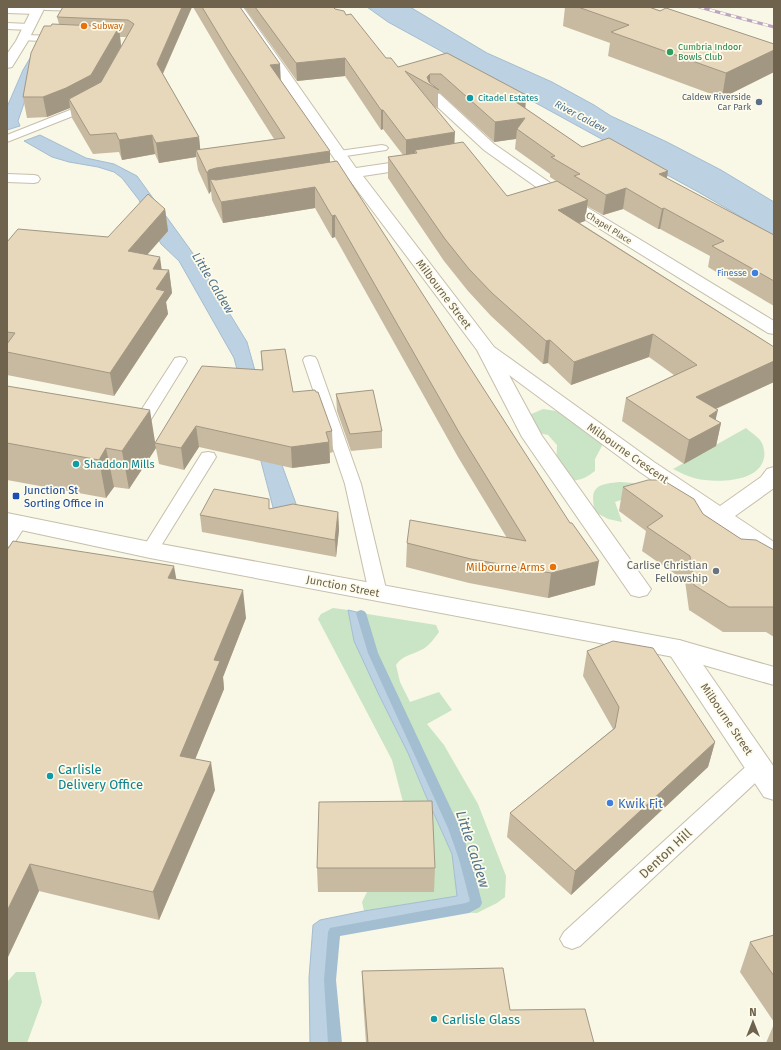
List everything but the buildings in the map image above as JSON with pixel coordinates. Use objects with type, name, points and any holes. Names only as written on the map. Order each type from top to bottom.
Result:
[{"type":"street","name":"Milbourne Street","points":[[237,7],[352,173],[486,349],[532,437],[639,589]]},
{"type":"street","points":[[7,64],[40,8]]},
{"type":"street","name":"Chapel Place","points":[[435,97],[489,147],[569,203],[774,329]]},
{"type":"street","points":[[322,178],[428,162]]},
{"type":"street","name":"Milbourne Crescent","points":[[486,349],[647,467],[774,553]]},
{"type":"street","points":[[721,516],[768,482],[774,474]]},
{"type":"street","name":"Junction Street","points":[[11,528],[150,550],[680,649],[774,676]]},
{"type":"street","name":"Milbourne Street","points":[[680,649],[774,789]]},
{"type":"lane","points":[[7,10],[40,8],[93,8]]},
{"type":"lane","points":[[7,26],[26,32],[69,39]]},
{"type":"lane","points":[[7,139],[74,112],[99,98]]},
{"type":"lane","points":[[339,154],[382,148]]},
{"type":"lane","points":[[7,178],[34,179]]},
{"type":"lane","points":[[310,360],[353,484],[378,593]]},
{"type":"lane","points":[[120,430],[135,432],[180,361]]},
{"type":"lane","points":[[150,550],[208,457]]},
{"type":"lane","name":"Denton Hill","points":[[572,939],[759,766]]},
{"type":"green space","points":[[543,409],[556,411],[599,438],[603,444],[595,459],[595,471],[584,478],[571,481],[556,468],[557,445],[548,435],[539,433],[529,415]]},
{"type":"green space","points":[[746,428],[760,440],[764,454],[761,466],[748,476],[722,481],[705,480],[692,477],[673,469]]},
{"type":"green space","points":[[620,482],[633,483],[694,515],[627,498],[615,502],[622,522],[608,519],[595,512],[593,497],[597,488],[606,484]]},
{"type":"green space","points":[[333,608],[348,610],[354,641],[408,753],[452,854],[457,896],[364,911],[362,902],[367,892],[434,892],[409,825],[392,760],[318,619],[321,614]]},
{"type":"green space","points":[[361,613],[436,625],[439,632],[426,647],[404,658],[396,665],[400,682],[410,702],[439,692],[452,710],[427,724],[444,745],[478,804],[506,876],[505,897],[497,903],[477,913],[447,912],[469,908],[476,903],[454,828],[373,653]]},
{"type":"green space","points":[[16,972],[35,972],[42,1002],[27,1043],[7,1043],[7,982]]},
{"type":"water","name":"River Caldew","points":[[367,7],[410,7],[487,53],[552,82],[611,116],[667,142],[721,170],[774,202],[774,236],[700,193],[388,22]]},
{"type":"water","points":[[39,43],[36,68],[18,121],[20,126],[7,130],[7,107],[23,70]]},
{"type":"water","points":[[40,135],[86,158],[114,164],[137,176],[192,252],[247,342],[279,457],[299,512],[275,515],[234,358],[179,261],[161,244],[139,200],[122,178],[114,172],[52,157],[24,141]]},
{"type":"water","points":[[348,610],[361,613],[373,653],[454,828],[465,859],[476,903],[469,908],[334,932],[330,980],[335,1043],[310,1043],[309,978],[313,925],[320,920],[364,911],[457,896],[452,854],[408,753],[354,641]]},
{"type":"waterway","name":"Little Caldew","points":[[335,1043],[330,980],[334,932],[469,908],[476,903],[465,859],[454,828],[373,653],[361,613]]},
{"type":"railway","points":[[699,7],[774,27]]},
{"type":"place","name":"Subway","points":[[84,26]]},
{"type":"place","name":"Cumbria Indoor Bowls Club","points":[[670,52]]},
{"type":"place","name":"Citadel Estates","points":[[470,98]]},
{"type":"place","name":"Caldew Riverside Car Park","points":[[759,102]]},
{"type":"place","name":"Finesse","points":[[755,273]]},
{"type":"place","name":"Shaddon Mills","points":[[76,464]]},
{"type":"place","name":"Junction St Sorting Office in","points":[[16,496]]},
{"type":"place","name":"Milbourne Arms","points":[[553,567]]},
{"type":"place","name":"Carlise Christian Fellowship","points":[[716,571]]},
{"type":"place","name":"Carlisle Delivery Office","points":[[50,776]]},
{"type":"place","name":"Kwik Fit","points":[[610,803]]},
{"type":"place","name":"Carlisle Glass","points":[[434,1019]]}]
